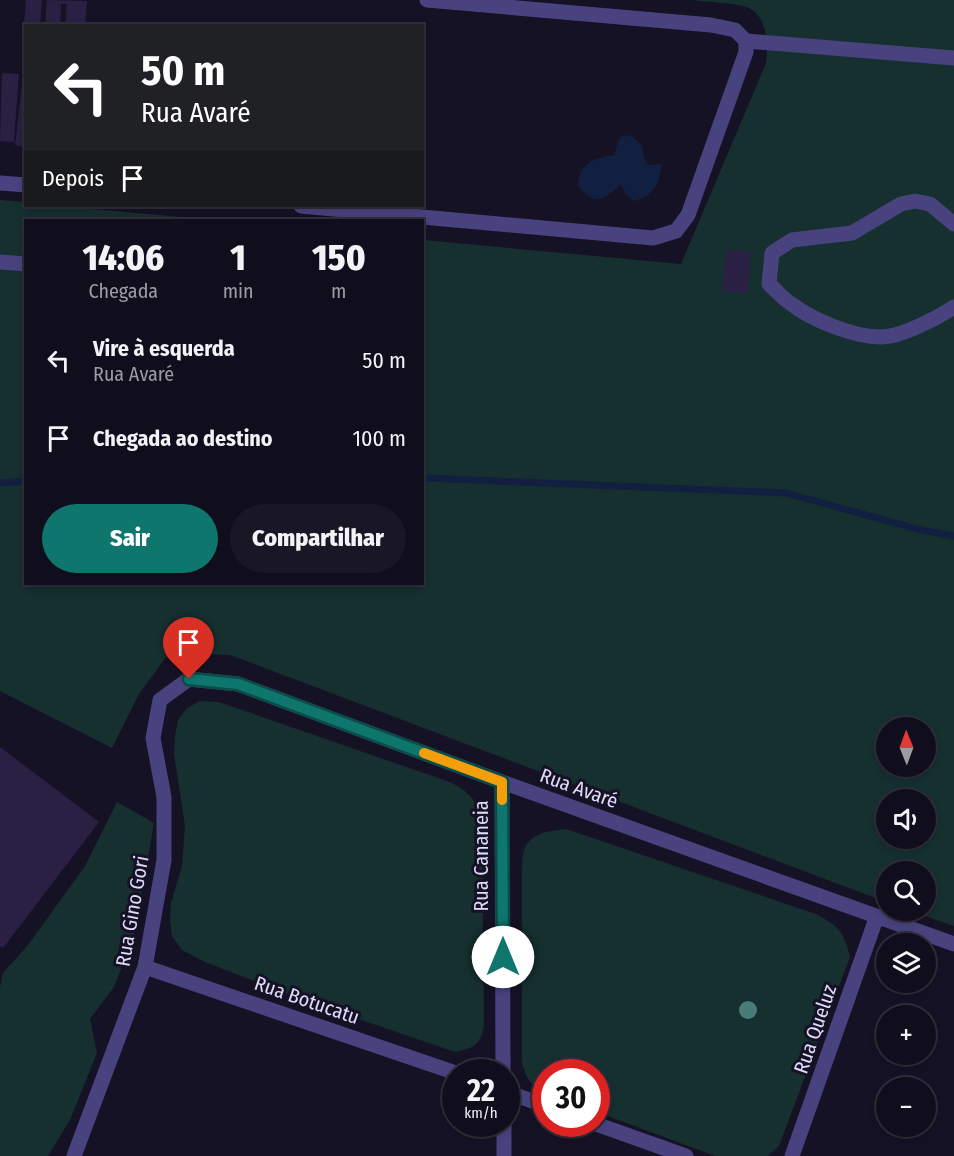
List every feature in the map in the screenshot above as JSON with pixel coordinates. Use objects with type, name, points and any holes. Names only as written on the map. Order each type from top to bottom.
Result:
[{"type":"street","points":[[323,207],[653,238],[676,231],[688,215],[747,52],[746,41],[735,30],[711,25],[427,0]]},
{"type":"street","points":[[746,41],[954,58]]},
{"type":"street","points":[[0,183],[24,185]]},
{"type":"street","points":[[954,224],[930,204],[915,201],[901,204],[852,232],[792,240],[772,253],[769,284],[790,303],[825,322],[859,335],[884,337],[932,322],[954,307]]},
{"type":"street","points":[[0,262],[24,264]]},
{"type":"street","name":"Rua Avaré","points":[[189,679],[238,684],[502,782],[876,916]]},
{"type":"street","name":"Rua Gino Gori","points":[[74,1156],[145,967],[164,860],[164,797],[153,738],[160,700],[189,679]]},
{"type":"street","name":"Rua Cananeia","points":[[502,782],[503,1059]]},
{"type":"street","name":"Rua Queluz","points":[[792,1156],[876,919]]},
{"type":"street","name":"Rua Avaré","points":[[891,921],[954,944]]},
{"type":"street","name":"Rua Botucatu","points":[[145,967],[442,1068]]},
{"type":"street","points":[[610,1129],[686,1156]]},
{"type":"street","points":[[504,1137],[504,1156]]},
{"type":"green space","points":[[692,0],[954,0],[954,926],[936,920],[936,861],[876,861],[876,898],[230,655],[169,653],[139,694],[112,748],[0,691],[0,200],[24,202],[24,207],[69,207],[204,219],[24,219],[24,585],[424,585],[424,240],[681,264],[766,63],[767,40],[763,25],[760,18],[749,8]]},
{"type":"green space","points":[[200,701],[219,702],[447,781],[459,787],[476,804],[482,816],[484,1027],[475,1045],[455,1052],[303,1000],[205,962],[182,950],[172,936],[170,921],[171,903],[182,866],[185,826],[174,754],[175,736],[178,720],[187,708]]},
{"type":"green space","points":[[117,802],[154,823],[134,936],[114,987],[90,1019],[97,1053],[70,1120],[48,1156],[0,1156],[0,987],[3,973],[28,945],[85,866]]},
{"type":"green space","points":[[566,829],[816,914],[839,930],[850,957],[779,1146],[768,1156],[715,1156],[610,1117],[610,1059],[532,1059],[532,1084],[527,1078],[522,1063],[523,855],[531,839],[548,832]]},
{"type":"water","points":[[630,135],[642,145],[644,158],[648,165],[662,164],[654,188],[650,193],[633,201],[625,193],[621,184],[600,199],[590,197],[578,186],[579,178],[585,167],[594,160],[614,155],[620,137]]},
{"type":"building","points":[[26,0],[42,0],[40,24],[24,24]]},
{"type":"building","points":[[47,0],[87,1],[85,24],[65,24],[67,4],[61,4],[60,24],[45,24]]},
{"type":"building","points":[[2,73],[19,74],[14,142],[0,141]]},
{"type":"building","points":[[22,84],[24,84],[24,147],[15,145]]},
{"type":"building","points":[[726,250],[751,252],[748,293],[722,291]]},
{"type":"building","points":[[0,747],[99,822],[3,948],[0,946]]},
{"type":"waterway","points":[[424,478],[786,493],[917,529],[954,536]]},
{"type":"waterway","points":[[0,483],[24,481]]},
{"type":"slow traffic","points":[[424,753],[502,782],[502,800]]},
{"type":"route","points":[[189,679],[238,684],[502,782],[503,957]]}]
